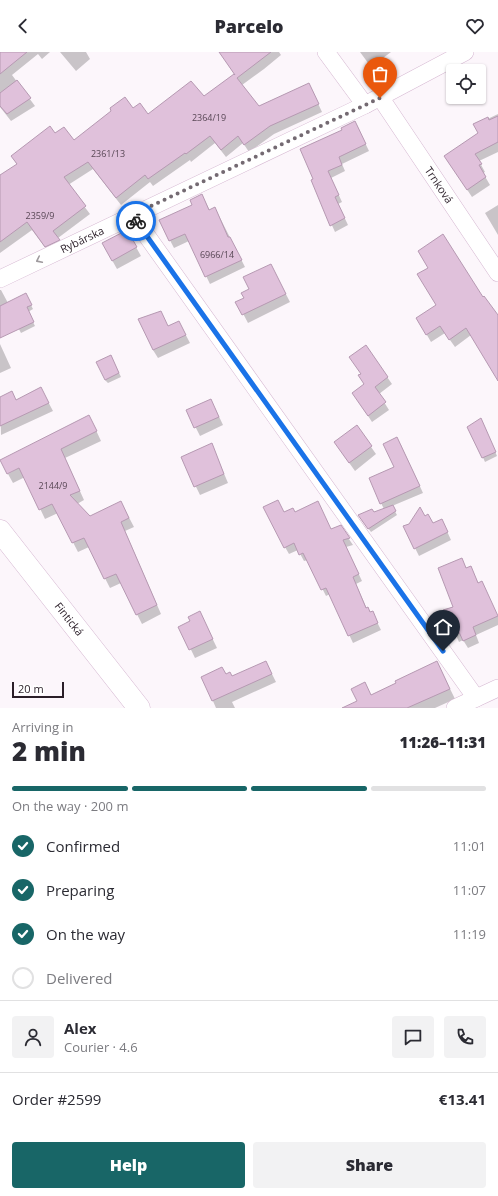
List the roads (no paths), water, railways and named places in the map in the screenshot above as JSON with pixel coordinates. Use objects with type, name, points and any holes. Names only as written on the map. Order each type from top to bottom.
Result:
[{"type":"street","name":"Trnková","points":[[326,52],[373,101],[498,273]]},
{"type":"street","name":"Rybárska","points":[[0,279],[373,101],[465,52]]},
{"type":"street","points":[[132,215],[476,698]]},
{"type":"street","name":"Fintická","points":[[0,531],[139,708]]},
{"type":"street","points":[[455,708],[498,688]]}]
